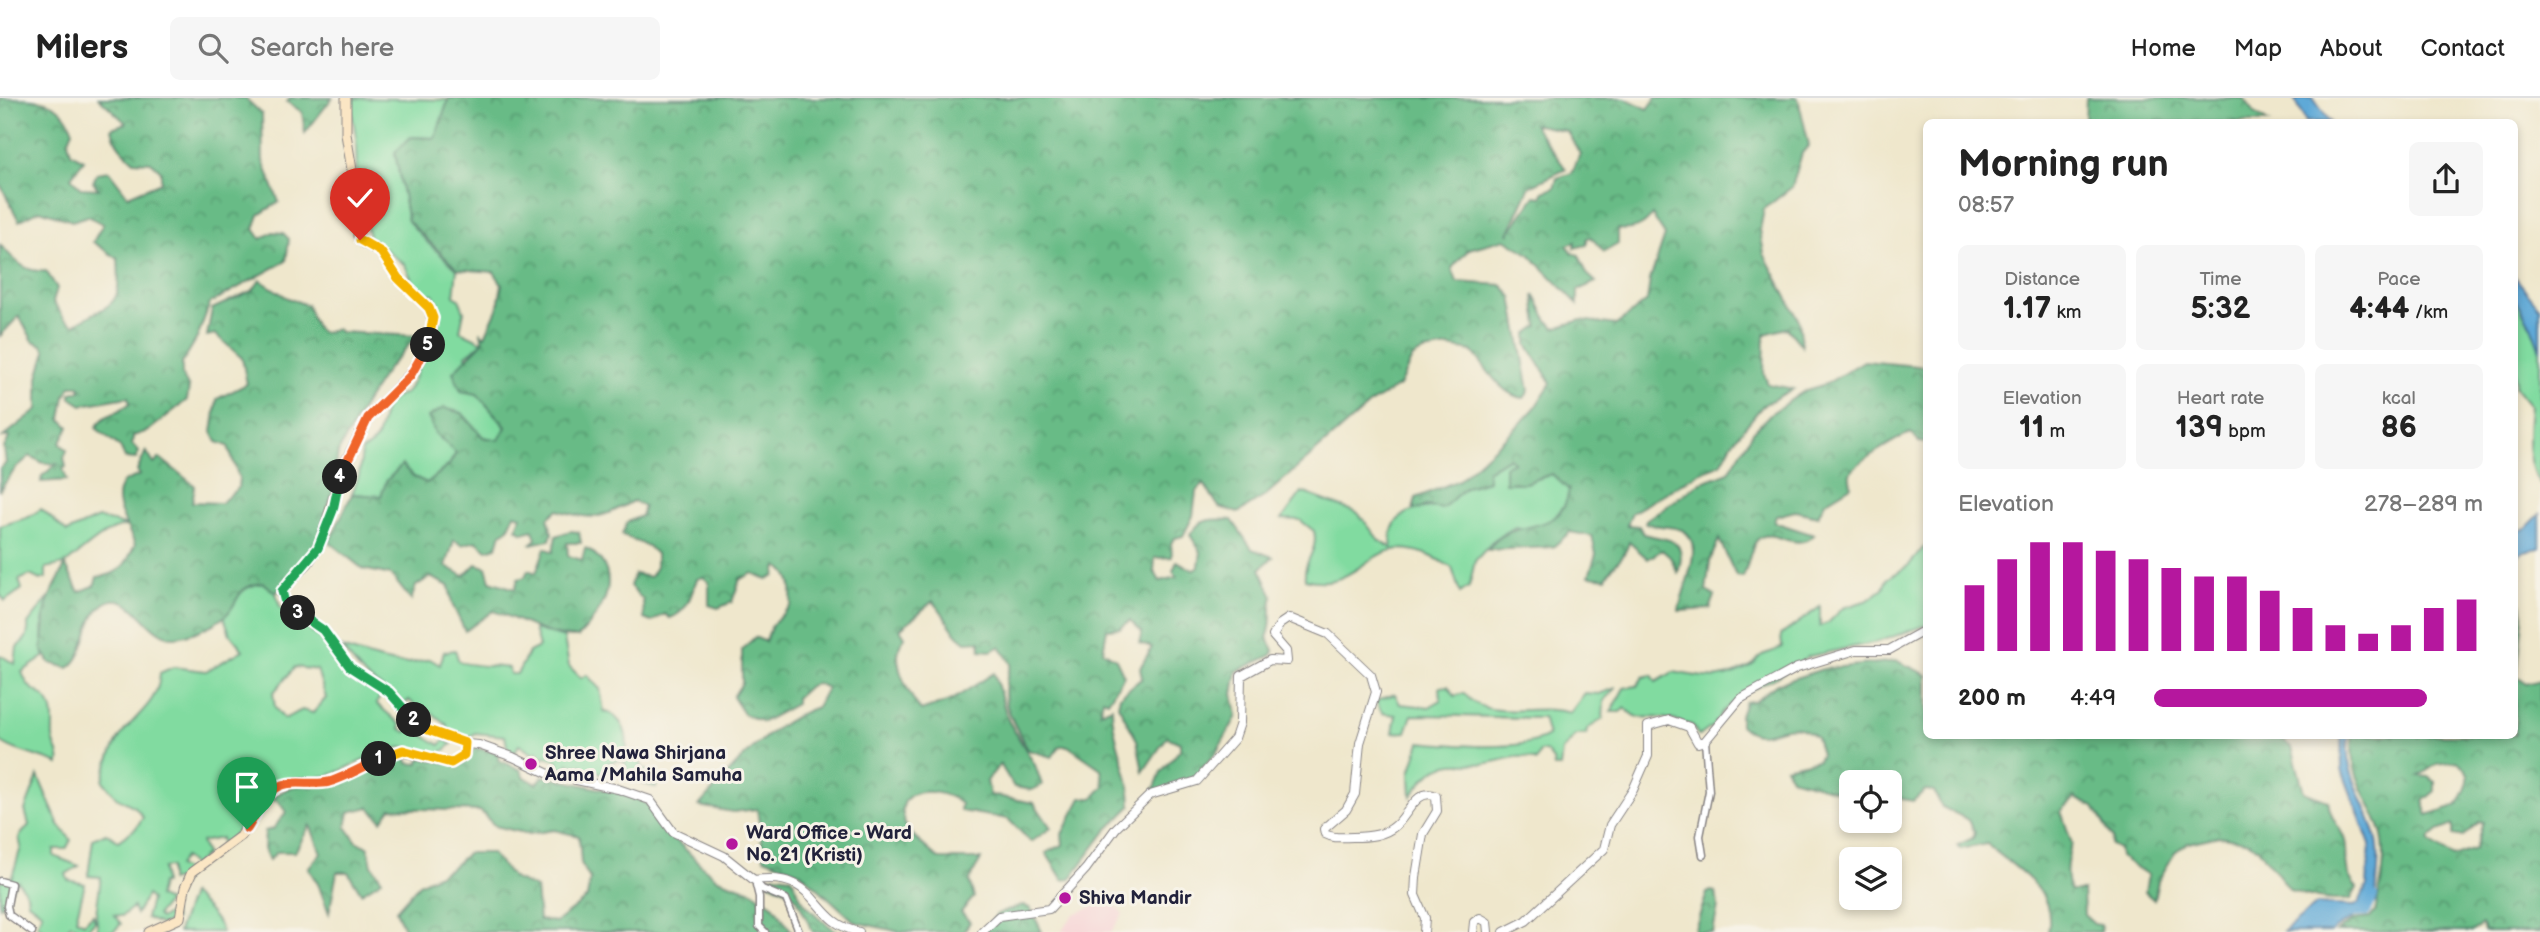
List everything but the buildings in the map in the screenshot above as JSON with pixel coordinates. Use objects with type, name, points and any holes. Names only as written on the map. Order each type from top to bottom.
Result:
[{"type":"main road","points":[[149,932],[180,918],[186,884],[192,872],[242,835],[263,800],[276,789],[297,782],[316,784],[332,781],[398,751],[454,763],[464,755],[466,744],[416,722],[389,692],[350,667],[323,630],[290,608],[282,597],[283,588],[308,564],[318,548],[333,510],[342,469],[368,418],[410,376],[427,350],[433,324],[431,311],[421,298],[398,278],[381,252],[363,243],[358,236],[359,212],[346,134],[346,98]]},
{"type":"street","points":[[982,932],[999,916],[1049,909],[1086,869],[1116,828],[1150,795],[1197,781],[1235,738],[1240,723],[1241,676],[1270,660],[1287,661],[1286,651],[1273,635],[1279,624],[1289,618],[1328,634],[1371,675],[1375,683],[1376,692],[1360,743],[1354,794],[1346,810],[1324,829],[1325,834],[1336,838],[1373,837],[1395,827],[1419,797],[1434,794],[1437,811],[1422,839],[1415,891],[1426,918],[1424,932]]},
{"type":"street","points":[[1504,932],[1526,921],[1604,849],[1610,825],[1644,769],[1648,756],[1648,726],[1669,720],[1689,727],[1698,743],[1706,741],[1740,699],[1797,668],[1856,650],[1889,650],[1923,631]]},
{"type":"street","points":[[1703,855],[1700,836],[1709,791],[1706,741]]},
{"type":"street","points":[[466,744],[479,745],[513,757],[549,774],[618,789],[650,800],[673,832],[724,856],[755,882],[786,899],[799,932]]},
{"type":"street","points":[[755,882],[777,877],[801,885],[830,918],[859,932]]},
{"type":"street","points":[[0,880],[11,884],[7,906],[9,915],[32,932]]},
{"type":"street","points":[[755,882],[759,897],[759,926],[765,932]]},
{"type":"street","points":[[1474,932],[1474,922],[1480,918],[1487,922],[1488,932]]},
{"type":"shaded area","points":[[1110,900],[1123,914],[1111,932],[1061,932],[1074,914]]},
{"type":"green space","points":[[0,98],[36,100],[55,106],[68,120],[73,131],[68,141],[71,153],[84,160],[71,177],[80,188],[99,189],[93,182],[97,173],[109,171],[128,196],[161,182],[161,171],[151,162],[134,161],[123,150],[112,128],[126,123],[99,98],[245,98],[262,114],[263,161],[279,202],[259,215],[254,229],[261,239],[273,232],[283,233],[289,239],[286,261],[210,303],[197,338],[182,363],[182,375],[189,388],[187,400],[148,431],[133,436],[132,444],[139,452],[136,459],[125,458],[120,447],[96,428],[103,419],[130,403],[128,397],[82,405],[71,398],[71,393],[81,391],[79,386],[71,386],[65,396],[61,419],[69,427],[60,443],[67,450],[64,458],[66,467],[63,469],[67,480],[41,482],[42,476],[57,464],[43,463],[30,456],[16,468],[0,490],[0,469],[6,463],[4,448],[10,436],[3,437],[38,409],[38,377],[46,351],[42,345],[33,341],[19,316],[0,336],[0,245],[26,268],[46,271],[57,288],[53,302],[65,319],[74,325],[111,303],[116,297],[119,276],[118,259],[93,242],[103,224],[88,216],[72,221],[40,210],[19,221],[0,184]]},
{"type":"green space","points":[[290,98],[332,98],[305,133],[302,112],[287,102]]},
{"type":"green space","points":[[352,98],[451,100],[435,138],[411,137],[395,153],[408,221],[457,269],[454,296],[459,299],[464,311],[460,331],[483,342],[466,355],[477,394],[506,427],[500,440],[483,437],[462,413],[435,433],[456,453],[449,465],[427,483],[414,477],[387,480],[381,496],[352,494],[359,475],[362,451],[376,439],[387,405],[397,396],[406,393],[412,382],[438,303],[433,294],[425,295],[414,285],[405,265],[369,237],[357,187],[356,137],[350,101]]},
{"type":"green space","points":[[449,98],[1625,98],[1648,109],[1656,98],[1798,98],[1809,145],[1802,153],[1792,187],[1764,209],[1760,230],[1764,254],[1799,320],[1802,346],[1787,328],[1765,334],[1764,374],[1768,384],[1793,389],[1763,405],[1732,443],[1721,464],[1701,472],[1632,513],[1627,525],[1639,526],[1643,534],[1669,540],[1679,547],[1681,561],[1678,573],[1670,557],[1662,550],[1648,559],[1629,542],[1625,553],[1606,578],[1589,576],[1596,554],[1592,536],[1570,532],[1553,547],[1488,550],[1509,532],[1546,522],[1556,516],[1564,506],[1569,490],[1552,474],[1525,483],[1505,483],[1505,466],[1514,462],[1508,458],[1487,471],[1488,481],[1466,487],[1442,509],[1427,506],[1413,510],[1416,498],[1459,480],[1518,426],[1534,409],[1551,383],[1527,344],[1527,334],[1538,326],[1534,295],[1548,321],[1555,328],[1581,320],[1616,325],[1647,301],[1650,280],[1665,235],[1652,215],[1637,228],[1618,229],[1618,244],[1604,252],[1591,237],[1587,238],[1587,245],[1574,248],[1575,242],[1567,245],[1572,253],[1579,255],[1587,274],[1596,282],[1578,290],[1578,304],[1529,254],[1505,239],[1469,249],[1452,268],[1457,282],[1502,285],[1512,297],[1529,391],[1524,398],[1509,392],[1495,380],[1472,351],[1449,347],[1424,351],[1412,358],[1399,386],[1371,403],[1265,496],[1238,513],[1219,507],[1204,484],[1196,492],[1193,516],[1183,536],[1175,538],[1171,543],[1172,557],[1155,558],[1154,571],[1160,581],[1177,577],[1173,571],[1177,561],[1193,570],[1199,566],[1201,552],[1190,535],[1194,529],[1208,520],[1232,520],[1252,549],[1273,557],[1260,569],[1273,596],[1267,637],[1274,650],[1272,655],[1237,671],[1233,694],[1237,716],[1216,753],[1189,783],[1152,795],[1161,772],[1180,750],[1180,743],[1167,737],[1143,772],[1137,740],[1118,705],[1120,696],[1142,678],[1140,668],[1152,647],[1139,643],[1142,632],[1130,620],[1120,628],[1107,629],[1103,651],[1116,659],[1124,676],[1108,701],[1103,699],[1100,712],[1112,707],[1131,806],[1106,831],[1070,879],[1063,880],[1046,853],[1063,845],[1062,834],[1081,798],[1093,798],[1104,786],[1101,769],[1068,746],[1060,746],[1052,757],[1028,750],[1007,708],[1005,689],[1011,664],[1000,646],[991,651],[980,650],[980,641],[966,642],[955,632],[933,601],[900,629],[905,637],[898,654],[901,675],[921,711],[952,700],[994,673],[1008,720],[1035,765],[1042,785],[1032,790],[1014,787],[1000,764],[987,781],[990,795],[1034,803],[1051,828],[1031,842],[1008,819],[960,811],[961,804],[941,794],[920,792],[911,795],[905,801],[905,824],[920,843],[939,859],[981,859],[969,881],[974,897],[961,912],[970,922],[963,932],[900,932],[855,922],[800,872],[764,858],[757,809],[733,812],[699,806],[767,736],[783,724],[817,707],[827,688],[817,683],[809,686],[796,698],[796,704],[763,722],[744,714],[733,697],[742,683],[742,650],[755,637],[765,642],[772,625],[791,605],[789,578],[782,569],[777,566],[775,576],[767,580],[753,573],[740,579],[732,602],[718,608],[709,605],[709,582],[703,577],[697,579],[688,602],[681,611],[670,618],[665,614],[651,622],[644,619],[643,600],[630,586],[634,574],[650,577],[656,567],[656,554],[648,546],[622,535],[627,522],[641,516],[644,506],[633,501],[604,515],[588,517],[557,510],[548,518],[552,533],[550,540],[530,544],[536,539],[533,530],[523,533],[517,529],[521,516],[515,514],[508,529],[501,533],[497,547],[487,550],[476,541],[462,545],[454,540],[446,566],[464,576],[476,564],[486,567],[490,581],[515,589],[518,579],[525,577],[528,570],[536,573],[545,548],[553,552],[556,536],[570,531],[579,532],[581,543],[567,543],[568,556],[582,560],[585,548],[602,562],[608,582],[603,603],[578,637],[545,632],[493,611],[465,631],[452,604],[449,586],[430,577],[416,586],[411,600],[391,575],[363,569],[329,542],[352,494],[381,496],[387,480],[402,465],[414,477],[427,483],[449,465],[456,453],[435,433],[428,417],[444,408],[462,413],[483,437],[499,440],[506,427],[477,394],[461,391],[453,372],[483,342],[481,333],[485,336],[498,307],[502,284],[494,272],[457,269],[408,221],[395,152],[411,137],[435,138]],"holes":[[[1533,124],[1567,131],[1580,154],[1572,173],[1557,178],[1554,188],[1543,192],[1542,197],[1535,196],[1508,234],[1530,186],[1566,169]]]},
{"type":"green space","points":[[2086,98],[2244,98],[2264,119],[2085,119]]},
{"type":"green space","points":[[260,280],[288,298],[307,305],[316,328],[323,333],[337,329],[339,332],[417,336],[389,367],[338,452],[332,494],[317,540],[300,570],[276,593],[263,583],[253,585],[242,591],[225,616],[209,626],[181,636],[166,636],[131,606],[114,600],[97,611],[75,662],[68,668],[50,663],[41,648],[46,610],[65,564],[79,592],[94,586],[97,577],[111,574],[121,568],[135,545],[121,514],[118,498],[123,482],[140,475],[137,471],[146,451],[154,464],[160,458],[195,486],[192,502],[221,503],[238,488],[239,478],[228,446],[217,442],[212,432],[217,399],[247,384],[242,358],[215,334],[207,336],[212,309],[253,290]]},
{"type":"green space","points":[[2518,305],[2531,326],[2540,350],[2540,484],[2529,457],[2530,405],[2518,391]]},
{"type":"green space","points":[[1864,361],[1923,367],[1923,442],[1911,433],[1867,458],[1852,470],[1851,486],[1825,502],[1818,516],[1795,511],[1776,516],[1774,522],[1814,535],[1799,542],[1763,536],[1754,544],[1743,577],[1736,576],[1719,539],[1710,561],[1706,591],[1715,596],[1710,609],[1679,611],[1691,568],[1693,545],[1682,530],[1645,523],[1646,520],[1700,483],[1729,472],[1753,432],[1770,414],[1806,390],[1826,384]]},
{"type":"green space","points":[[1508,458],[1515,462],[1525,483],[1552,474],[1570,490],[1568,501],[1551,522],[1527,529],[1515,527],[1495,539],[1475,561],[1469,587],[1460,593],[1452,568],[1424,554],[1403,549],[1386,552],[1343,577],[1326,581],[1305,579],[1306,566],[1314,544],[1314,531],[1300,520],[1282,519],[1302,492],[1358,513],[1379,540],[1392,548],[1393,528],[1404,515],[1421,508],[1442,508],[1466,487],[1488,481],[1487,471]]},
{"type":"green space","points":[[41,509],[67,532],[98,518],[128,526],[105,534],[66,563],[46,568],[46,578],[40,580],[30,575],[19,580],[22,589],[5,601],[0,595],[0,526],[29,517]]},
{"type":"green space","points":[[1923,549],[1923,626],[1877,642],[1810,656],[1743,694],[1722,712],[1713,726],[1699,736],[1692,725],[1666,719],[1638,717],[1625,708],[1620,712],[1611,712],[1624,688],[1637,686],[1643,677],[1652,675],[1656,682],[1673,672],[1713,678],[1751,666],[1762,655],[1782,647],[1781,635],[1820,607],[1820,626],[1828,623],[1843,608],[1868,600],[1883,589],[1887,579],[1909,565]]},
{"type":"green space","points":[[263,583],[276,593],[280,607],[331,647],[346,672],[380,695],[377,704],[401,725],[400,728],[406,732],[411,728],[440,745],[444,740],[452,744],[439,755],[408,747],[388,749],[329,776],[286,780],[257,802],[230,810],[230,817],[237,820],[252,817],[222,847],[221,838],[201,842],[206,854],[193,866],[184,857],[178,866],[188,872],[179,889],[177,879],[170,881],[170,867],[163,868],[164,883],[161,883],[158,897],[168,901],[157,915],[160,919],[172,911],[175,919],[162,925],[146,918],[151,900],[147,895],[136,914],[133,907],[122,916],[114,915],[121,924],[113,932],[98,932],[96,914],[101,877],[88,876],[93,839],[106,833],[118,841],[136,828],[143,817],[135,807],[116,797],[103,781],[108,762],[122,734],[152,700],[160,673],[173,667],[206,671],[243,650],[230,634],[224,617],[239,595]],"holes":[[[295,667],[317,670],[326,698],[313,713],[302,710],[284,719],[275,708],[273,693]]]},
{"type":"green space","points":[[50,596],[43,621],[44,657],[22,672],[28,685],[50,705],[59,764],[0,741],[0,655],[15,664],[17,647],[26,637],[28,624]]},
{"type":"green space","points":[[2518,602],[2521,604],[2523,616],[2518,667]]},
{"type":"green space","points":[[534,629],[564,638],[569,666],[581,678],[587,675],[600,689],[604,711],[615,717],[623,727],[626,752],[637,751],[642,767],[658,780],[656,787],[639,783],[626,773],[625,762],[618,760],[608,763],[608,773],[585,771],[582,765],[568,764],[565,774],[557,772],[558,761],[545,756],[543,759],[538,751],[533,754],[519,745],[514,753],[507,747],[505,736],[475,733],[470,737],[451,737],[447,725],[431,712],[426,716],[409,700],[405,704],[365,676],[341,648],[396,663],[430,659],[440,665],[444,652],[455,650],[462,663],[509,668],[510,674],[517,674],[529,652],[539,647]]},
{"type":"green space","points":[[1897,661],[1923,673],[1923,739],[2282,739],[2292,747],[2304,792],[2328,801],[2331,814],[2345,841],[2349,876],[2357,888],[2351,899],[2344,900],[2321,898],[2290,890],[2259,849],[2249,842],[2219,836],[2188,843],[2176,851],[2158,881],[2154,900],[2145,892],[2148,875],[2120,857],[2119,849],[2111,845],[2112,838],[2094,807],[2075,798],[2061,811],[2072,844],[2067,861],[2067,881],[2071,891],[2083,891],[2084,915],[2094,924],[2101,925],[2100,932],[2048,932],[2046,903],[2031,880],[1987,844],[1960,849],[1958,845],[1973,838],[1975,833],[1969,820],[1942,807],[1934,791],[1925,790],[1913,801],[1902,799],[1902,770],[1839,770],[1839,792],[1791,778],[1785,767],[1818,760],[1821,754],[1816,737],[1794,727],[1759,734],[1740,725],[1745,702],[1754,701],[1777,684],[1823,669]]},
{"type":"green space","points":[[2518,678],[2527,684],[2540,680],[2540,932],[2484,932],[2482,925],[2471,932],[2337,932],[2353,920],[2370,918],[2375,912],[2384,861],[2381,832],[2356,774],[2353,739],[2518,739]],"holes":[[[2457,761],[2467,771],[2468,782],[2458,805],[2428,815],[2423,801],[2435,791],[2435,782],[2429,777],[2419,776],[2437,764]],[[2480,821],[2483,822],[2475,849],[2453,857],[2429,839],[2438,831],[2453,825],[2453,835],[2463,837]]]},
{"type":"green space","points":[[1448,686],[1455,696],[1464,693],[1485,708],[1557,710],[1570,713],[1585,693],[1599,694],[1616,688],[1604,701],[1603,719],[1587,729],[1586,735],[1576,735],[1562,751],[1560,767],[1554,767],[1553,760],[1546,751],[1540,752],[1536,761],[1519,757],[1482,764],[1451,764],[1430,774],[1411,796],[1410,773],[1420,742],[1504,746],[1536,741],[1548,736],[1543,718],[1428,715],[1412,715],[1406,732],[1393,733],[1396,715],[1382,713],[1376,701],[1395,694],[1400,704],[1429,707],[1441,700],[1440,687]]},
{"type":"green space","points":[[468,746],[499,753],[498,760],[521,770],[523,776],[537,784],[543,776],[633,796],[653,808],[662,826],[702,866],[718,879],[752,891],[774,906],[792,932],[405,932],[396,910],[419,884],[451,868],[468,853],[491,853],[514,879],[536,888],[539,920],[556,922],[587,898],[590,879],[581,863],[579,836],[554,830],[529,834],[495,826],[480,811],[391,808],[382,821],[369,807],[349,812],[346,827],[357,842],[368,847],[372,865],[382,880],[361,893],[348,872],[337,872],[329,913],[318,884],[308,868],[321,853],[310,825],[295,852],[277,852],[269,860],[264,849],[265,831],[273,829],[286,812],[278,801],[269,800],[284,790],[300,785],[312,787],[391,758],[407,758],[408,763],[418,764],[421,758],[454,764],[467,757]]},
{"type":"green space","points":[[38,776],[58,823],[71,840],[66,849],[54,849],[54,856],[79,866],[66,874],[68,880],[85,884],[76,919],[84,923],[93,914],[95,921],[85,932],[71,924],[68,928],[71,932],[48,932],[37,925],[42,913],[28,902],[27,894],[18,881],[0,907],[0,881],[12,877],[21,847],[19,837],[29,825],[25,810]]},
{"type":"green space","points":[[769,877],[791,877],[808,907],[825,923],[840,932],[813,932],[797,899],[790,892],[768,882]]},
{"type":"green space","points":[[1716,892],[1718,906],[1713,932],[1694,932],[1707,893]]},
{"type":"green space","points":[[191,894],[214,917],[222,932],[178,932]]},
{"type":"green space","points":[[1023,905],[1031,909],[1042,932],[983,932],[997,914]]},
{"type":"water","points":[[2294,98],[2313,98],[2328,119],[2304,119]]},
{"type":"water","points":[[2518,281],[2540,308],[2540,350],[2531,326],[2518,305]]},
{"type":"water","points":[[2540,514],[2540,548],[2524,551],[2518,556],[2518,532],[2526,528]]},
{"type":"water","points":[[2341,739],[2349,739],[2349,761],[2378,846],[2376,902],[2331,932],[2283,932],[2317,904],[2354,906],[2359,903],[2367,885],[2370,845],[2342,770]]},
{"type":"waterway","points":[[2346,913],[2366,912],[2373,896]]},
{"type":"place","name":"Shree Nawa Shirjana Aama /Mahila Samuha","points":[[531,764]]},
{"type":"place","name":"Ward Office - Ward No. 21 (Kristi)","points":[[732,844]]},
{"type":"place","name":"Shiva Mandir","points":[[1065,898]]},
{"type":"route","points":[[247,829],[263,800],[283,785],[301,781],[312,784],[332,781],[398,751],[454,763],[466,752],[467,747],[465,743],[428,730],[412,718],[389,692],[356,673],[323,630],[290,608],[282,597],[283,588],[308,564],[318,548],[333,510],[342,469],[368,418],[410,376],[430,342],[433,315],[429,308],[414,290],[398,278],[381,252],[360,240]]}]
